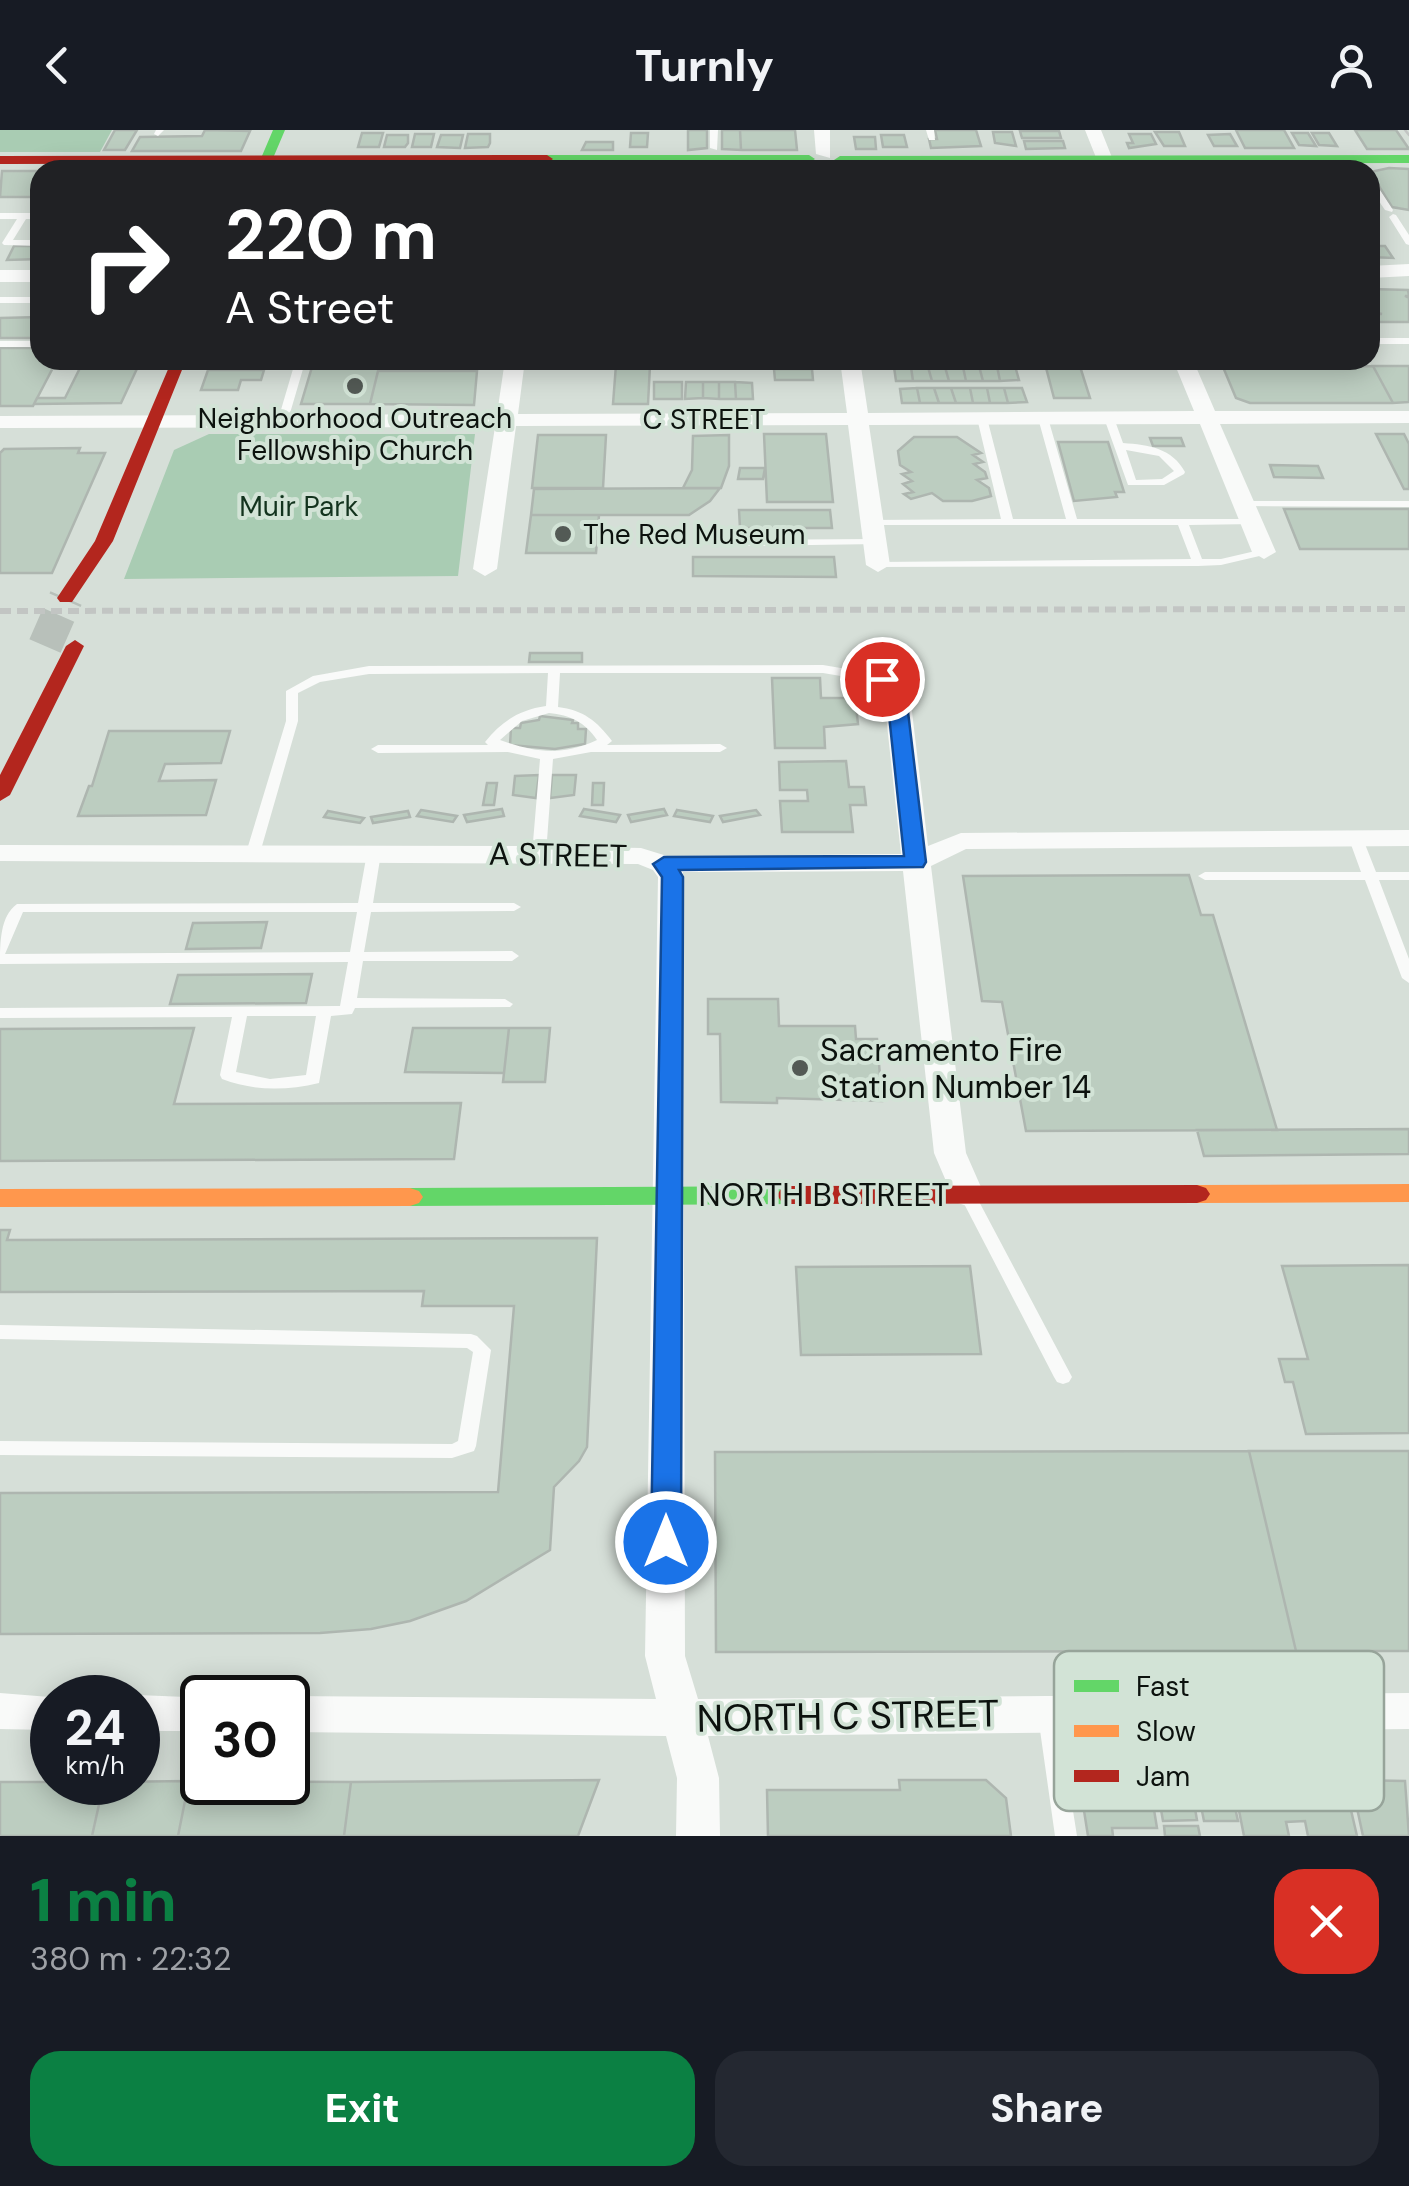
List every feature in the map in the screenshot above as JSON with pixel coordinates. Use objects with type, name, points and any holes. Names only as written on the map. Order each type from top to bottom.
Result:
[{"type":"street","points":[[266,160],[279,130]]},
{"type":"street","points":[[1092,130],[1105,160]]},
{"type":"street","points":[[508,160],[825,156],[950,160]]},
{"type":"street","points":[[1380,162],[1409,158]]},
{"type":"street","points":[[0,160],[30,161]]},
{"type":"street","points":[[1380,274],[1409,274]]},
{"type":"street","points":[[0,276],[30,276]]},
{"type":"street","points":[[66,598],[104,541],[176,370]]},
{"type":"street","points":[[485,569],[514,370]]},
{"type":"street","points":[[851,370],[874,543]]},
{"type":"street","points":[[1186,370],[1264,552]]},
{"type":"street","name":"C STREET","points":[[0,422],[1409,417]]},
{"type":"street","points":[[95,598],[104,541]]},
{"type":"street","points":[[0,795],[75,646]]},
{"type":"street","points":[[0,782],[40,663]]},
{"type":"street","points":[[882,679],[896,695],[950,1152],[967,1194]]},
{"type":"street","name":"A STREET","points":[[0,852],[539,854],[641,856],[664,864],[916,862],[961,841],[1409,838]]},
{"type":"street","points":[[664,864],[672,877],[665,1656],[698,1778],[698,1836]]},
{"type":"street","name":"NORTH B STREET","points":[[0,1198],[1409,1193]]},
{"type":"street","name":"NORTH C STREET","points":[[1384,1711],[1409,1711]]},
{"type":"street","points":[[0,1712],[30,1712]]},
{"type":"street","name":"NORTH C STREET","points":[[310,1714],[681,1718],[1054,1714]]},
{"type":"lane","points":[[714,130],[714,148]]},
{"type":"lane","points":[[1380,196],[1409,242]]},
{"type":"lane","points":[[0,216],[30,216]]},
{"type":"lane","points":[[0,254],[23,216]]},
{"type":"lane","points":[[7,242],[30,242]]},
{"type":"lane","points":[[0,300],[30,300]]},
{"type":"lane","points":[[1380,342],[1409,341]]},
{"type":"lane","points":[[0,344],[30,344]]},
{"type":"lane","points":[[284,420],[298,370]]},
{"type":"lane","points":[[982,418],[1008,522]]},
{"type":"lane","points":[[1043,418],[1072,522]]},
{"type":"lane","points":[[1109,418],[1132,483],[1164,482],[1180,472],[1176,462],[1162,453],[1120,446]]},
{"type":"lane","points":[[874,543],[1008,522],[1182,522],[1248,513],[1409,504]]},
{"type":"lane","points":[[1182,522],[1198,563]]},
{"type":"lane","points":[[739,543],[874,543],[1198,563],[1264,552]]},
{"type":"lane","points":[[253,853],[288,740],[291,696],[296,686],[369,670],[823,669],[882,679]]},
{"type":"lane","points":[[552,708],[554,670]]},
{"type":"lane","points":[[589,749],[605,741],[597,729],[576,714],[552,708],[526,714],[500,731],[492,742],[547,756],[589,749],[720,748]]},
{"type":"lane","points":[[378,749],[507,748]]},
{"type":"lane","points":[[539,854],[547,756]]},
{"type":"lane","points":[[1356,838],[1409,978]]},
{"type":"lane","points":[[0,1013],[348,1011],[374,853]]},
{"type":"lane","points":[[1205,876],[1409,876]]},
{"type":"lane","points":[[0,950],[17,908],[514,907]]},
{"type":"lane","points":[[0,959],[512,956]]},
{"type":"lane","points":[[349,1003],[505,1004]]},
{"type":"lane","points":[[240,1012],[228,1075],[244,1082],[293,1084],[313,1079],[324,1011]]},
{"type":"lane","points":[[967,1194],[1063,1377]]},
{"type":"lane","points":[[0,1332],[471,1341],[482,1350],[466,1446],[452,1451],[0,1448]]},
{"type":"lane","points":[[1048,1714],[1054,1755]]},
{"type":"lane","points":[[1062,1811],[1066,1836]]},
{"type":"green space","points":[[0,130],[112,130],[100,152],[0,152]]},
{"type":"green space","name":"Muir Park","points":[[209,434],[475,434],[458,576],[124,579],[174,450]]},
{"type":"building","points":[[115,130],[137,130],[125,150],[104,150]]},
{"type":"building","points":[[205,130],[250,131],[241,151],[132,151],[140,137],[202,136]]},
{"type":"building","points":[[688,130],[707,130],[707,148],[688,150]]},
{"type":"building","points":[[722,130],[740,130],[741,150],[722,149]]},
{"type":"building","points":[[740,130],[795,130],[797,150],[741,150]]},
{"type":"building","points":[[935,130],[976,130],[981,146],[931,148],[929,139],[937,139]]},
{"type":"building","points":[[1236,130],[1284,130],[1294,148],[1245,148]]},
{"type":"building","points":[[1355,130],[1396,130],[1409,149],[1367,149]]},
{"type":"building","points":[[1020,131],[1059,131],[1061,138],[1022,138]]},
{"type":"building","points":[[993,132],[1012,132],[1016,146],[995,143]]},
{"type":"building","points":[[1155,132],[1179,132],[1185,146],[1164,146]]},
{"type":"building","points":[[362,133],[383,133],[379,147],[358,147]]},
{"type":"building","points":[[631,133],[648,133],[647,147],[630,147]]},
{"type":"building","points":[[1292,133],[1308,133],[1316,146],[1299,145]]},
{"type":"building","points":[[1312,133],[1329,133],[1337,146],[1319,145]]},
{"type":"building","points":[[415,134],[434,134],[431,147],[412,147]]},
{"type":"building","points":[[468,134],[490,134],[488,147],[465,148]]},
{"type":"building","points":[[1129,134],[1151,134],[1156,144],[1129,148],[1127,143],[1133,143]]},
{"type":"building","points":[[1230,134],[1237,146],[1214,146],[1208,135]]},
{"type":"building","points":[[387,135],[408,135],[408,143],[405,147],[384,147]]},
{"type":"building","points":[[441,135],[463,135],[460,148],[437,147]]},
{"type":"building","points":[[881,135],[904,135],[907,147],[883,147]]},
{"type":"building","points":[[854,137],[875,137],[876,149],[856,149]]},
{"type":"building","points":[[1024,141],[1063,141],[1065,148],[1026,149]]},
{"type":"building","points":[[586,142],[613,142],[613,150],[582,150]]},
{"type":"building","points":[[1409,169],[1409,210],[1392,207],[1380,188],[1380,170]]},
{"type":"building","points":[[2,171],[30,171],[30,197],[0,197]]},
{"type":"building","points":[[14,246],[30,246],[30,259],[7,260]]},
{"type":"building","points":[[1380,246],[1385,246],[1393,258],[1380,257]]},
{"type":"building","points":[[1380,289],[1408,290],[1409,296],[1405,296],[1409,298],[1409,322],[1380,322]]},
{"type":"building","points":[[30,317],[30,338],[0,338],[0,318]]},
{"type":"building","points":[[0,348],[30,348],[30,370],[52,370],[33,406],[0,406]]},
{"type":"building","points":[[1380,366],[1409,366],[1409,402],[1393,403],[1375,370],[1380,370]]},
{"type":"building","points":[[79,370],[136,370],[121,403],[34,404],[37,398],[65,398]]},
{"type":"building","points":[[208,370],[264,370],[261,380],[241,380],[238,390],[201,390]]},
{"type":"building","points":[[311,370],[378,370],[370,404],[301,404]]},
{"type":"building","points":[[616,370],[650,370],[648,404],[613,404]]},
{"type":"building","points":[[774,370],[812,370],[813,380],[775,380]]},
{"type":"building","points":[[894,370],[911,370],[913,381],[896,381]]},
{"type":"building","points":[[911,370],[929,370],[932,381],[913,381]]},
{"type":"building","points":[[929,370],[946,370],[949,381],[932,381]]},
{"type":"building","points":[[946,370],[964,370],[966,381],[949,381]]},
{"type":"building","points":[[964,370],[980,370],[983,381],[966,381]]},
{"type":"building","points":[[980,370],[998,370],[1000,381],[983,381]]},
{"type":"building","points":[[998,370],[1016,370],[1019,380],[1000,381]]},
{"type":"building","points":[[1047,370],[1081,370],[1090,398],[1054,398]]},
{"type":"building","points":[[1224,370],[1375,370],[1393,403],[1250,403],[1236,398]]},
{"type":"building","points":[[378,371],[477,371],[474,405],[370,404]]},
{"type":"building","points":[[654,382],[682,382],[682,399],[654,399]]},
{"type":"building","points":[[686,382],[703,382],[703,398],[685,399]]},
{"type":"building","points":[[703,382],[719,382],[719,399],[703,398]]},
{"type":"building","points":[[719,382],[735,382],[736,399],[719,399]]},
{"type":"building","points":[[735,382],[752,383],[753,399],[736,399]]},
{"type":"building","points":[[917,388],[920,403],[902,403],[900,389]]},
{"type":"building","points":[[917,388],[934,388],[939,403],[920,403]]},
{"type":"building","points":[[934,388],[951,388],[956,403],[939,403]]},
{"type":"building","points":[[951,388],[970,388],[973,403],[956,403]]},
{"type":"building","points":[[970,388],[987,388],[990,403],[973,403]]},
{"type":"building","points":[[987,388],[1004,388],[1008,403],[990,403]]},
{"type":"building","points":[[1004,388],[1022,388],[1027,402],[1008,403]]},
{"type":"building","points":[[764,434],[826,434],[833,502],[767,502]]},
{"type":"building","points":[[1376,434],[1404,434],[1409,444],[1409,489],[1404,489]]},
{"type":"building","points":[[538,435],[606,435],[603,488],[532,488]]},
{"type":"building","points":[[729,435],[729,466],[721,488],[683,488],[692,470],[693,436]]},
{"type":"building","points":[[914,437],[957,437],[981,453],[973,455],[983,462],[974,464],[987,478],[977,480],[989,488],[991,496],[972,501],[943,501],[932,493],[911,499],[904,494],[913,492],[903,484],[912,481],[902,474],[911,472],[900,465],[898,451]]},
{"type":"building","points":[[1150,438],[1181,438],[1184,446],[1153,446]]},
{"type":"building","points":[[1058,442],[1108,442],[1124,492],[1115,492],[1117,497],[1074,501]]},
{"type":"building","points":[[80,448],[78,453],[105,453],[52,573],[0,573],[0,453],[4,449]]},
{"type":"building","points":[[1270,465],[1318,466],[1323,478],[1274,477]]},
{"type":"building","points":[[740,468],[765,468],[763,479],[738,479]]},
{"type":"building","points":[[720,488],[710,501],[689,515],[531,515],[534,489]]},
{"type":"building","points":[[1284,509],[1409,509],[1409,549],[1300,549]]},
{"type":"building","points":[[739,510],[830,510],[832,528],[740,528]]},
{"type":"building","name":"The Red Museum","points":[[531,515],[599,515],[596,553],[526,553]]},
{"type":"building","points":[[693,557],[834,557],[836,577],[693,576]]},
{"type":"building","points":[[530,653],[582,653],[582,662],[529,662]]},
{"type":"building","points":[[772,678],[820,678],[821,698],[855,698],[858,724],[824,727],[825,748],[775,748]]},
{"type":"building","points":[[540,716],[578,723],[578,729],[586,729],[585,744],[555,749],[510,745],[511,728],[520,728],[521,723],[539,720]]},
{"type":"building","points":[[109,731],[230,731],[221,763],[165,764],[159,781],[216,780],[206,815],[78,816]]},
{"type":"building","points":[[846,761],[849,787],[864,787],[866,805],[850,805],[853,832],[782,832],[780,801],[808,801],[807,790],[780,790],[779,762]]},
{"type":"building","points":[[539,775],[536,798],[513,795],[515,776]]},
{"type":"building","points":[[552,775],[576,775],[574,795],[550,798]]},
{"type":"building","points":[[487,783],[497,783],[494,805],[483,805]]},
{"type":"building","points":[[593,783],[604,783],[603,805],[592,805]]},
{"type":"building","points":[[502,809],[504,816],[467,822],[464,815]]},
{"type":"building","points":[[584,809],[620,815],[616,822],[580,816]]},
{"type":"building","points":[[664,809],[667,815],[631,822],[628,815]]},
{"type":"building","points":[[421,810],[457,816],[453,822],[417,816]]},
{"type":"building","points":[[677,810],[713,816],[710,822],[674,816]]},
{"type":"building","points":[[756,810],[760,815],[723,822],[720,816]]},
{"type":"building","points":[[328,811],[364,818],[360,823],[324,817]]},
{"type":"building","points":[[408,811],[410,817],[373,823],[371,817]]},
{"type":"building","points":[[1189,875],[1201,915],[1213,915],[1277,1130],[1026,1131],[1002,1002],[982,1001],[963,876]]},
{"type":"building","points":[[267,922],[261,948],[186,949],[193,923]]},
{"type":"building","points":[[312,974],[306,1003],[170,1004],[178,975]]},
{"type":"building","name":"Sacramento Fire Station Number 14","points":[[708,999],[778,999],[779,1026],[855,1026],[856,1039],[877,1039],[882,1101],[777,1098],[777,1103],[721,1102],[720,1034],[708,1034]]},
{"type":"building","points":[[194,1028],[174,1104],[461,1103],[454,1159],[0,1161],[0,1029]]},
{"type":"building","points":[[413,1028],[509,1028],[504,1073],[405,1072]]},
{"type":"building","points":[[509,1028],[550,1028],[545,1082],[503,1082]]},
{"type":"building","points":[[1409,1129],[1409,1154],[1204,1156],[1197,1130]]},
{"type":"building","points":[[0,1230],[10,1230],[7,1240],[597,1238],[587,1447],[554,1487],[550,1550],[466,1601],[410,1621],[371,1629],[320,1633],[0,1634],[0,1493],[498,1492],[514,1306],[422,1306],[424,1291],[0,1292]]},
{"type":"building","points":[[1409,1265],[1409,1433],[1306,1434],[1293,1382],[1285,1382],[1279,1359],[1308,1359],[1282,1266]]},
{"type":"building","points":[[970,1266],[981,1354],[801,1355],[796,1267]]},
{"type":"building","points":[[1249,1451],[1296,1651],[716,1652],[715,1452]]},
{"type":"building","points":[[1249,1451],[1409,1451],[1409,1651],[1296,1651]]},
{"type":"building","points":[[599,1780],[578,1836],[344,1836],[351,1782]]},
{"type":"building","points":[[899,1780],[986,1780],[1006,1798],[1011,1836],[768,1836],[767,1790],[900,1790]]},
{"type":"building","points":[[160,1781],[180,1781],[180,1805],[184,1805],[178,1836],[92,1836],[99,1805],[160,1805]]},
{"type":"building","points":[[1384,1781],[1405,1781],[1409,1836],[1363,1836],[1358,1811],[1384,1811]]},
{"type":"building","points":[[0,1782],[30,1782],[30,1805],[99,1805],[92,1836],[0,1836]]},
{"type":"building","points":[[310,1782],[351,1782],[344,1836],[178,1836],[184,1805],[310,1805]]},
{"type":"building","points":[[1084,1811],[1154,1811],[1157,1828],[1112,1828],[1113,1836],[1088,1836]]},
{"type":"building","points":[[1161,1811],[1195,1811],[1197,1820],[1163,1821]]},
{"type":"building","points":[[1202,1811],[1236,1811],[1238,1821],[1204,1821]]},
{"type":"building","points":[[1239,1811],[1351,1811],[1357,1836],[1308,1836],[1305,1821],[1286,1822],[1289,1836],[1244,1836]]},
{"type":"building","points":[[1164,1826],[1198,1826],[1200,1836],[1165,1836]]},
{"type":"tunnel","points":[[45,646],[66,598]]},
{"type":"tram line","points":[[1405,130],[1409,135]]},
{"type":"railway","points":[[0,611],[1409,609]]},
{"type":"traffic: fast","points":[[266,160],[279,130]]},
{"type":"traffic: fast","points":[[547,159],[809,159]]},
{"type":"traffic: fast","points":[[840,160],[1409,159]]},
{"type":"traffic: fast","points":[[410,1197],[790,1195]]},
{"type":"traffic: slow","points":[[1197,1194],[1409,1193]]},
{"type":"traffic: slow","points":[[0,1198],[410,1197]]},
{"type":"traffic: jam","points":[[0,160],[547,159]]},
{"type":"traffic: jam","points":[[66,598],[104,541],[175,370]]},
{"type":"traffic: jam","points":[[0,795],[75,646]]},
{"type":"traffic: jam","points":[[790,1195],[1197,1194]]},
{"type":"place","name":"Neighborhood Outreach Fellowship Church","points":[[355,386]]},
{"type":"place","name":"The Red Museum","points":[[563,534]]},
{"type":"place","name":"Sacramento Fire Station Number 14","points":[[800,1068]]},
{"type":"route","points":[[666,1542],[672,877],[664,864],[916,862],[896,695],[882,679]]}]
